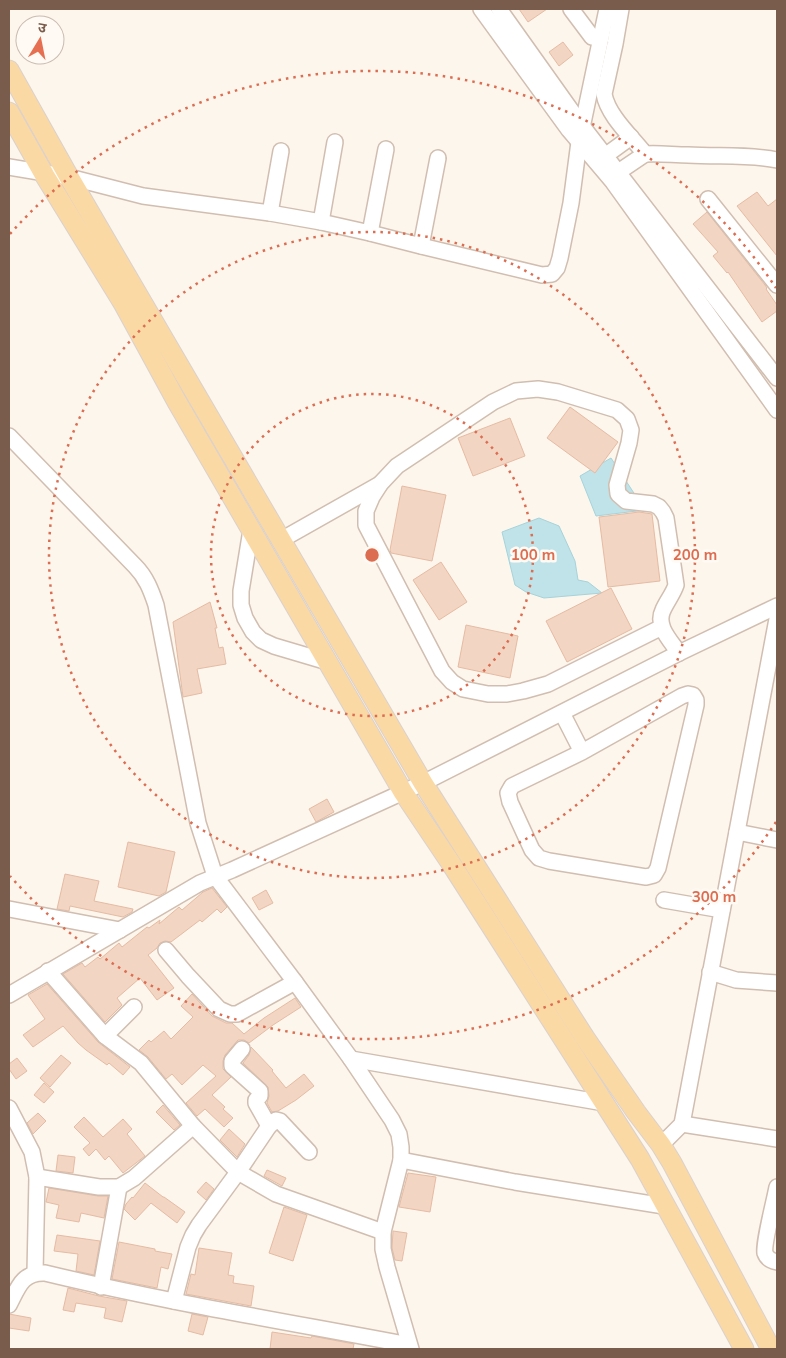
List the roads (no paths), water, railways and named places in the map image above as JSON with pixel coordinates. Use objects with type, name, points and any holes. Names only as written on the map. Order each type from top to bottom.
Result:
[{"type":"main road","points":[[9,70],[69,177],[423,783],[585,1038],[672,1163],[771,1349]]},
{"type":"main road","points":[[9,112],[43,174],[123,303],[177,402],[403,792],[452,865],[640,1159],[664,1206],[744,1349]]},
{"type":"street","points":[[481,9],[579,142],[602,159]]},
{"type":"street","points":[[499,9],[583,127],[602,159],[777,378]]},
{"type":"street","points":[[571,9],[592,38]]},
{"type":"street","points":[[9,167],[69,177],[143,196],[321,222],[370,232],[542,275],[552,274],[557,268],[560,258],[571,204],[579,142],[607,9]]},
{"type":"street","points":[[621,9],[616,44],[604,94],[610,110],[646,154]]},
{"type":"street","points":[[602,159],[631,137]]},
{"type":"street","points":[[321,222],[334,142]]},
{"type":"street","points":[[370,232],[386,150]]},
{"type":"street","points":[[270,214],[281,151]]},
{"type":"street","points":[[614,174],[646,154],[730,155],[777,160]]},
{"type":"street","points":[[421,246],[438,158]]},
{"type":"street","points":[[614,174],[777,410]]},
{"type":"street","points":[[708,198],[777,285]]},
{"type":"street","points":[[662,627],[556,680],[540,686],[507,694],[488,694],[463,689],[452,682],[442,671],[366,525],[366,511],[381,483],[397,466],[494,402],[516,391],[538,390],[558,392],[617,410],[627,419],[631,430],[618,484],[618,494],[626,501],[653,504],[659,507],[666,518],[676,585],[660,619],[662,627],[679,653]]},
{"type":"street","points":[[9,436],[143,574],[156,605],[198,823],[215,876],[351,1059],[392,1120],[401,1147],[401,1160],[383,1232],[383,1249],[410,1347],[101,1287],[44,1273],[35,1273],[28,1276],[22,1282],[9,1305]]},
{"type":"street","points":[[281,540],[381,483]]},
{"type":"street","points":[[251,530],[241,591],[241,605],[245,618],[253,632],[261,640],[274,646],[328,662]]},
{"type":"street","points":[[9,995],[200,883],[423,783],[679,653],[777,606]]},
{"type":"street","points":[[661,1145],[682,1124],[737,832],[770,691],[777,619]]},
{"type":"street","points":[[693,695],[696,700],[658,868],[654,875],[646,877],[549,861],[539,858],[532,850],[510,802],[508,793],[512,786],[582,752],[682,696],[693,695]]},
{"type":"street","points":[[562,713],[582,752]]},
{"type":"street","points":[[737,832],[777,840]]},
{"type":"street","points":[[664,900],[722,910]]},
{"type":"street","points":[[9,909],[120,930]]},
{"type":"street","points":[[166,950],[219,1009],[230,1014],[237,1014],[295,982]]},
{"type":"street","points":[[48,971],[104,1036],[141,1063],[193,1126],[238,1172],[276,1194],[383,1232]]},
{"type":"street","points":[[710,972],[736,980],[777,983]]},
{"type":"street","points":[[104,1036],[134,1007]]},
{"type":"street","points":[[242,1049],[232,1061],[232,1066],[260,1091],[260,1096],[256,1102],[269,1126]]},
{"type":"street","points":[[351,1059],[604,1103]]},
{"type":"street","points":[[9,1108],[32,1152],[37,1177],[35,1273]]},
{"type":"street","points":[[174,1301],[193,1235],[269,1126],[276,1120],[280,1121],[309,1152]]},
{"type":"street","points":[[682,1124],[777,1138]]},
{"type":"street","points":[[37,1177],[99,1187],[119,1187],[134,1178],[193,1126]]},
{"type":"street","points":[[401,1160],[515,1182],[664,1206]]},
{"type":"street","points":[[101,1287],[119,1187]]},
{"type":"street","points":[[777,1187],[765,1254],[770,1260],[777,1262]]},
{"type":"water","points":[[611,458],[645,510],[596,516],[580,476]]},
{"type":"water","points":[[539,518],[559,526],[575,561],[578,580],[588,582],[602,593],[544,598],[526,592],[515,585],[502,532]]}]
